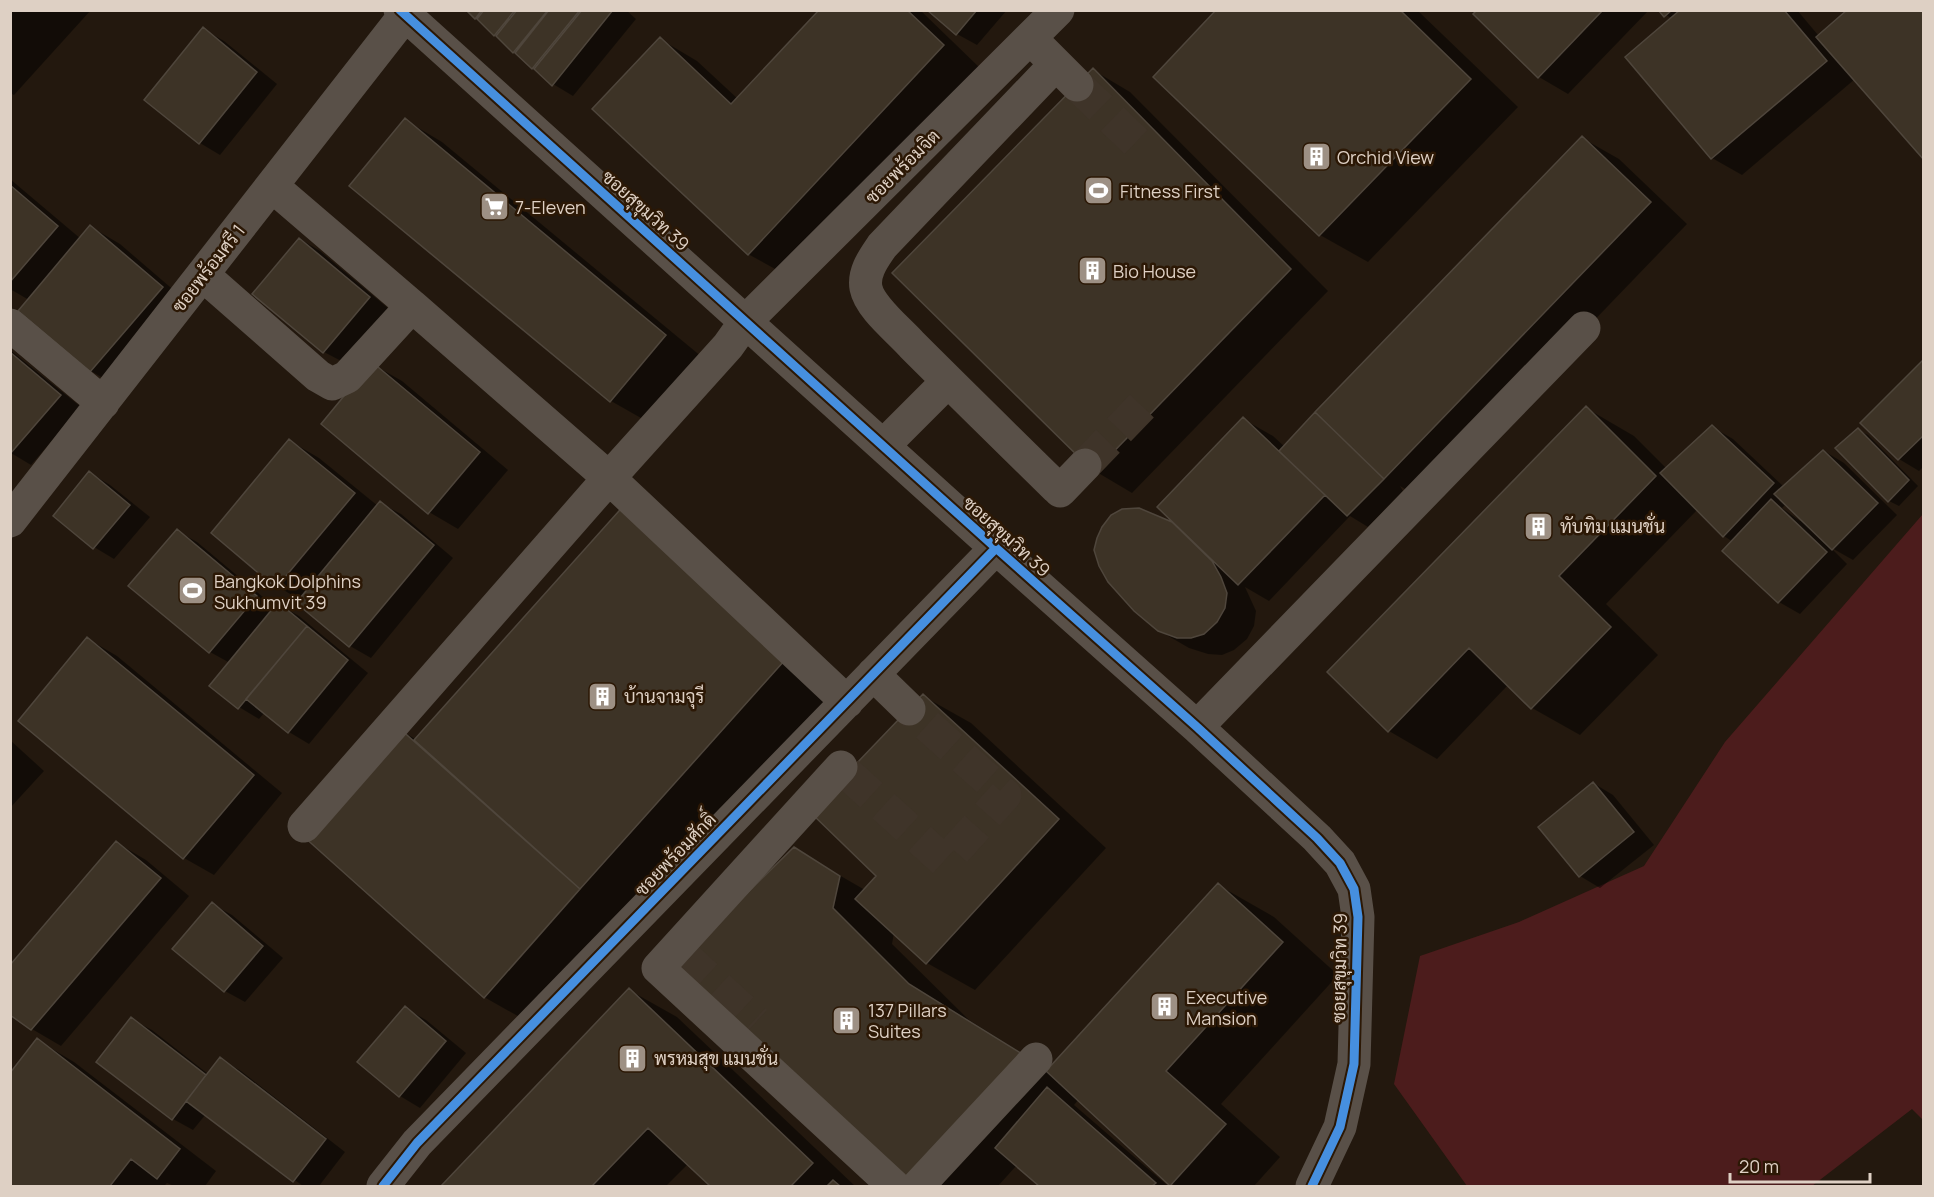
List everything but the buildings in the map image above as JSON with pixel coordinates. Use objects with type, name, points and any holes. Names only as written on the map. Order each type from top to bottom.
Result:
[{"type":"street","name":"ซอยพร้อมจิต","points":[[304,826],[732,341],[746,322],[1058,10]]},
{"type":"street","name":"ซอยพร้อมศรี 1","points":[[10,521],[272,186],[403,13]]},
{"type":"street","name":"ซอยสุขุมวิท 39","points":[[403,13],[1197,727],[1317,838],[1340,863],[1354,889],[1358,917],[1354,1064],[1340,1127],[1312,1186]]},
{"type":"street","points":[[1030,39],[1066,74],[882,246],[867,274],[866,288],[874,305],[1060,490],[1085,465]]},
{"type":"street","points":[[272,186],[609,478],[847,702]]},
{"type":"street","points":[[203,275],[318,376],[332,384],[347,377],[412,306]]},
{"type":"street","points":[[10,325],[103,403]]},
{"type":"street","points":[[1197,727],[1584,328]]},
{"type":"street","points":[[883,446],[948,381]]},
{"type":"street","name":"ซอยพร้อมศักดิ์","points":[[383,1186],[417,1143],[996,548]]},
{"type":"street","points":[[873,674],[909,709]]},
{"type":"street","points":[[672,957],[844,770],[811,739]]},
{"type":"street","points":[[622,932],[672,957],[894,1186]]},
{"type":"street","points":[[918,1186],[1036,1059]]},
{"type":"shaded area","points":[[1923,514],[1923,1120],[1912,1109],[1812,1186],[1467,1186],[1394,1084],[1420,956],[1519,922],[1644,866],[1725,742]]},
{"type":"tunnel","points":[[1077,85],[1139,145]]},
{"type":"tunnel","points":[[1085,465],[1143,405]]},
{"type":"tunnel","points":[[847,773],[945,862],[1005,795],[909,709]]},
{"type":"tunnel","points":[[682,954],[756,1022]]},
{"type":"cycle path","points":[[400,10],[1197,727],[1317,838],[1340,863],[1354,889],[1358,917],[1354,1064],[1340,1127],[1312,1186]]},
{"type":"cycle path","points":[[383,1186],[417,1143],[996,548]]},
{"type":"place","name":"Orchid View","points":[[1316,157]]},
{"type":"place","name":"Fitness First","points":[[1099,191]]},
{"type":"place","name":"7-Eleven","points":[[494,207]]},
{"type":"place","name":"Bio House","points":[[1092,271]]},
{"type":"place","name":"ทับทิม แมนชั่น","points":[[1539,526]]},
{"type":"place","name":"Bangkok Dolphins Sukhumvit 39","points":[[193,591]]},
{"type":"place","name":"บ้านจามจุรี","points":[[603,696]]},
{"type":"place","name":"Executive Mansion","points":[[1165,1007]]},
{"type":"place","name":"137 Pillars Suites","points":[[847,1020]]},
{"type":"place","name":"พรหมสุข แมนชั่น","points":[[633,1058]]}]
